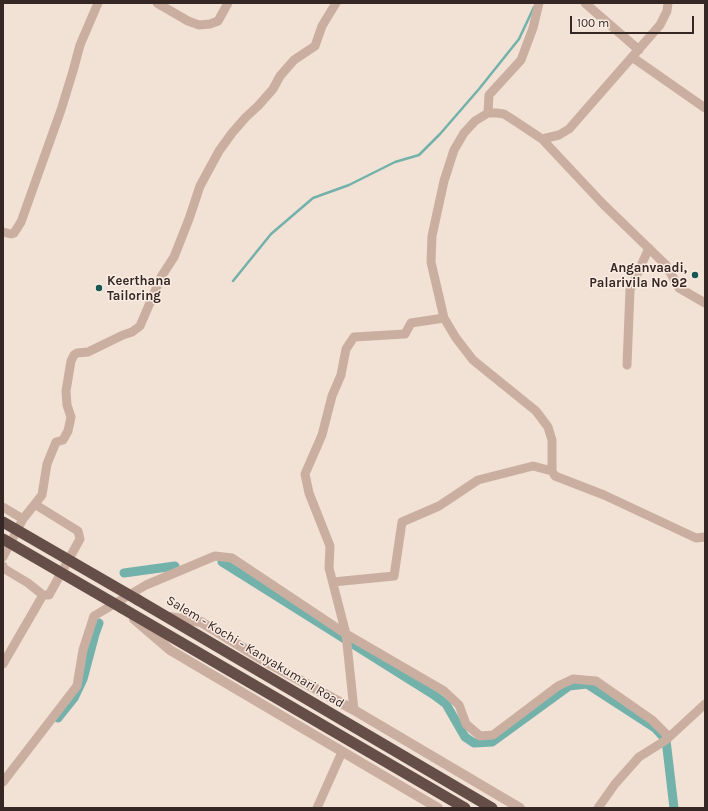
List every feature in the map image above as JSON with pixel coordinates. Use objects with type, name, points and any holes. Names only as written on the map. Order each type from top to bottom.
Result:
[{"type":"highway","name":"Salem - Kochi - Kanyakumari Road","points":[[3,522],[169,617],[492,808]]},
{"type":"highway","name":"Salem - Kochi - Kanyakumari Road","points":[[3,539],[465,808]]},
{"type":"street","points":[[3,232],[11,234],[14,233],[21,222],[61,110],[80,45],[98,3]]},
{"type":"street","points":[[157,3],[188,21],[199,25],[210,24],[218,21],[228,3]]},
{"type":"street","points":[[3,557],[24,519],[42,495],[47,464],[53,448],[56,442],[63,440],[68,430],[71,417],[66,390],[71,361],[74,355],[88,352],[132,332],[140,326],[161,278],[174,257],[189,220],[200,186],[219,151],[232,132],[263,100],[273,88],[280,76],[294,60],[315,46],[322,26],[336,3]]},
{"type":"street","points":[[488,113],[489,96],[521,60],[533,28],[539,3]]},
{"type":"street","points":[[585,3],[639,50]]},
{"type":"street","points":[[542,139],[559,135],[569,129],[660,25],[667,11],[668,3]]},
{"type":"street","points":[[632,58],[705,108]]},
{"type":"street","points":[[705,303],[680,288],[666,265],[603,204],[542,139],[504,114],[488,113],[475,121],[464,133],[454,150],[444,181],[432,236],[431,262],[444,318],[456,338],[473,360],[536,411],[548,427],[552,440],[552,471],[555,476],[604,494],[696,538],[705,537]]},
{"type":"street","points":[[627,365],[630,290],[649,248]]},
{"type":"street","points":[[354,710],[346,634],[329,568],[330,546],[309,493],[305,474],[322,435],[332,396],[341,375],[346,349],[354,337],[405,334],[411,324],[444,318]]},
{"type":"street","points":[[333,582],[394,576],[402,522],[439,506],[478,480],[533,466],[552,471]]},
{"type":"street","points":[[3,566],[3,568],[28,583],[43,595],[49,595],[80,539],[78,531],[36,505]]},
{"type":"street","points":[[3,508],[24,519]]},
{"type":"street","points":[[3,782],[77,686],[84,650],[94,616],[146,585],[215,556],[232,558],[346,634],[444,691],[459,705],[466,724],[480,736],[492,734],[558,686],[573,679],[596,681],[652,720],[669,737]]},
{"type":"street","points":[[3,664],[43,595]]},
{"type":"street","points":[[122,608],[170,650],[438,808]]},
{"type":"street","points":[[169,617],[201,622],[263,660],[354,710],[520,808]]},
{"type":"street","points":[[598,808],[615,784],[639,757],[669,737],[705,704]]},
{"type":"street","points":[[317,808],[342,752]]},
{"type":"waterway","points":[[233,281],[271,234],[313,198],[349,185],[395,162],[419,155],[440,134],[479,89],[519,39],[534,7]]},
{"type":"waterway","points":[[222,562],[434,695],[446,704],[465,737],[474,743],[492,742],[569,686],[587,684],[655,728],[666,740],[674,808]]},
{"type":"waterway","points":[[124,573],[175,566]]},
{"type":"waterway","points":[[58,718],[74,698],[83,679],[99,623]]},
{"type":"place","name":"Anganvaadi, Palarivila No 92","points":[[695,275]]},
{"type":"place","name":"Keerthana Tailoring","points":[[99,288]]}]
